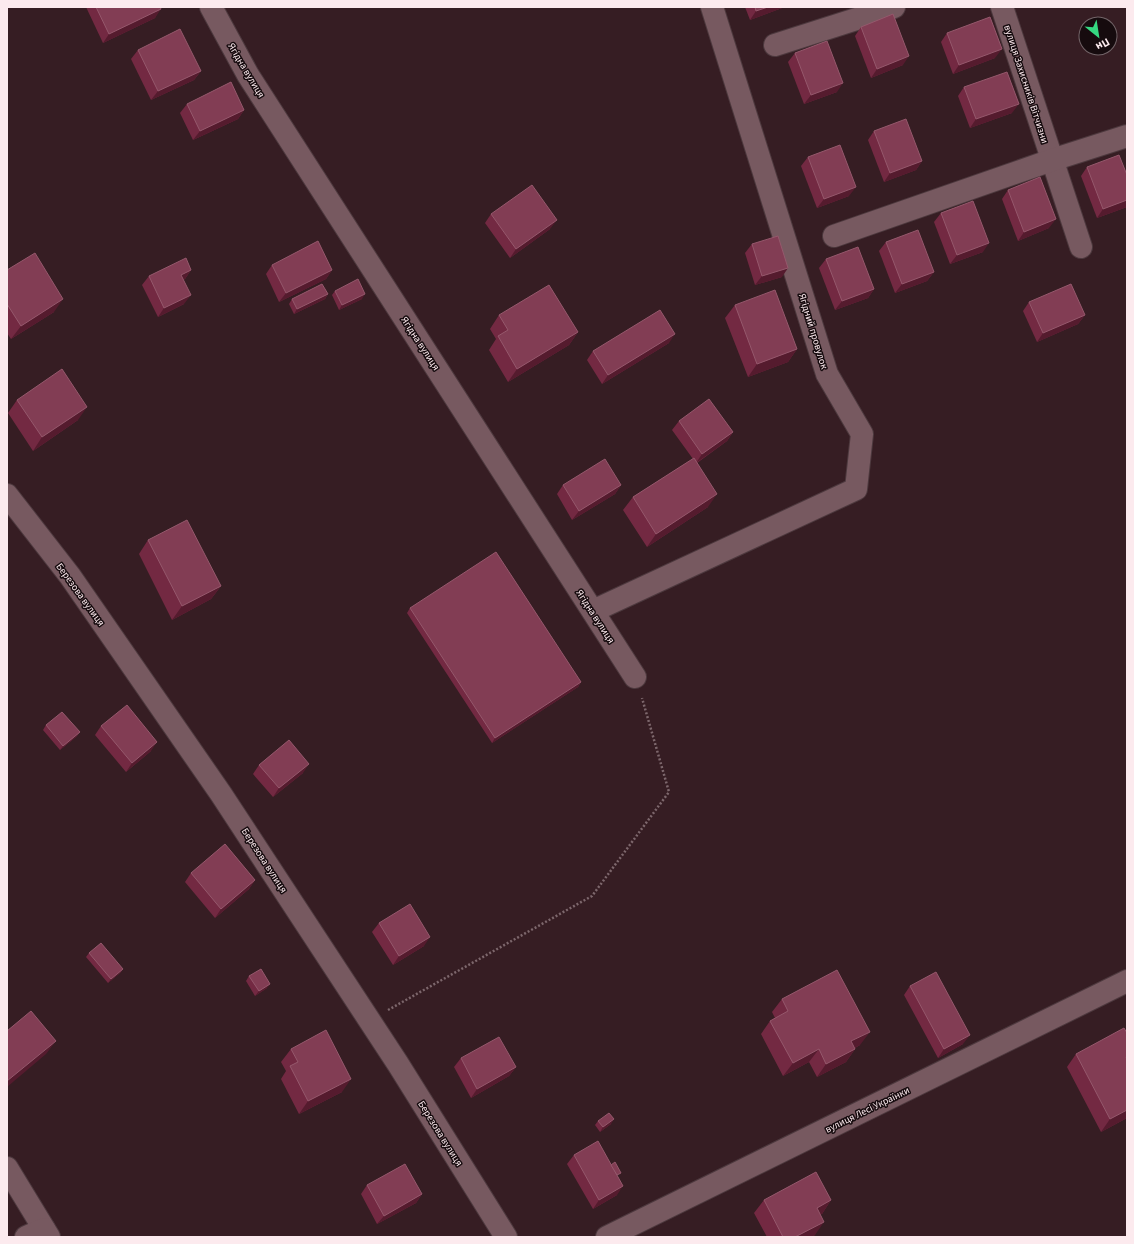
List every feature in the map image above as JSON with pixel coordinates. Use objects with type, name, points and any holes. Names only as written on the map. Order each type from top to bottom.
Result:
[{"type":"street","name":"Ягідна вулиця","points":[[211,7],[248,75],[635,677]]},
{"type":"street","name":"Ягідний провулок","points":[[593,611],[856,489],[862,434],[827,374],[712,7]]},
{"type":"street","points":[[775,45],[894,7]]},
{"type":"street","name":"вулиця Захисників Вітчизни","points":[[1002,7],[1081,248]]},
{"type":"street","points":[[834,236],[1052,160],[1127,136]]},
{"type":"street","name":"Березова вулиця","points":[[7,495],[70,576],[221,794],[370,1020],[506,1237]]},
{"type":"street","name":"вулиця Лесі Українки","points":[[607,1237],[1127,982]]},
{"type":"street","points":[[7,1168],[40,1234]]},
{"type":"path","points":[[370,1020],[592,896],[669,792],[635,677]]},
{"type":"building","points":[[96,7],[160,7],[161,9],[109,34]]},
{"type":"building","points":[[755,7],[768,7],[756,11]]},
{"type":"building","points":[[893,14],[909,56],[877,69],[861,27]]},
{"type":"building","points":[[990,17],[1002,49],[959,65],[947,33]]},
{"type":"building","points":[[180,29],[201,71],[158,91],[138,50]]},
{"type":"building","points":[[827,41],[843,83],[811,95],[795,53]]},
{"type":"building","points":[[1007,72],[1019,104],[976,119],[964,87]]},
{"type":"building","points":[[231,82],[244,110],[200,131],[187,104]]},
{"type":"building","points":[[906,119],[922,161],[890,173],[874,131]]},
{"type":"building","points":[[840,145],[856,187],[824,199],[808,157]]},
{"type":"building","points":[[1119,155],[1127,175],[1127,200],[1103,209],[1087,167]]},
{"type":"building","points":[[1040,177],[1056,219],[1024,232],[1008,190]]},
{"type":"building","points":[[532,185],[557,220],[516,249],[491,214]]},
{"type":"building","points":[[973,201],[989,243],[957,255],[941,213]]},
{"type":"building","points":[[918,230],[934,272],[902,284],[886,242]]},
{"type":"building","points":[[778,236],[788,268],[762,276],[752,244]]},
{"type":"building","points":[[318,241],[332,270],[286,293],[272,265]]},
{"type":"building","points":[[858,247],[874,289],[842,301],[826,259]]},
{"type":"building","points":[[35,253],[63,299],[21,326],[7,304],[7,270]]},
{"type":"building","points":[[186,258],[191,270],[181,275],[191,295],[164,308],[149,276]]},
{"type":"building","points":[[358,279],[365,294],[342,305],[335,291]]},
{"type":"building","points":[[322,284],[328,294],[297,309],[292,299]]},
{"type":"building","points":[[1071,284],[1085,315],[1043,333],[1029,302]]},
{"type":"building","points":[[549,285],[578,332],[517,369],[498,336],[508,330],[499,315]]},
{"type":"building","points":[[775,290],[797,349],[757,364],[735,305]]},
{"type":"building","points":[[660,310],[675,334],[608,375],[593,351]]},
{"type":"building","points":[[62,369],[87,407],[42,437],[17,400]]},
{"type":"building","points":[[709,399],[733,432],[702,454],[679,421]]},
{"type":"building","points":[[694,458],[717,494],[656,534],[633,497]]},
{"type":"building","points":[[605,459],[621,485],[579,511],[563,485]]},
{"type":"building","points":[[187,520],[221,586],[182,606],[148,540]]},
{"type":"building","points":[[496,552],[581,682],[495,738],[410,608]]},
{"type":"building","points":[[127,705],[157,742],[132,763],[101,726]]},
{"type":"building","points":[[62,712],[80,732],[63,746],[46,725]]},
{"type":"building","points":[[289,740],[309,764],[279,788],[259,765]]},
{"type":"building","points":[[225,844],[255,880],[221,909],[191,873]]},
{"type":"building","points":[[410,904],[430,937],[399,956],[379,923]]},
{"type":"building","points":[[101,943],[123,969],[111,979],[89,953]]},
{"type":"building","points":[[261,969],[270,984],[259,991],[249,976]]},
{"type":"building","points":[[837,970],[870,1032],[851,1041],[855,1049],[826,1064],[819,1049],[793,1063],[770,1021],[788,1011],[782,999]]},
{"type":"building","points":[[936,972],[970,1035],[944,1049],[910,986]]},
{"type":"building","points":[[31,1011],[56,1041],[7,1081],[7,1031]]},
{"type":"building","points":[[1124,1028],[1127,1033],[1127,1110],[1110,1119],[1076,1054]]},
{"type":"building","points":[[326,1030],[351,1079],[308,1101],[290,1066],[298,1062],[291,1049]]},
{"type":"building","points":[[499,1037],[516,1067],[477,1089],[461,1058]]},
{"type":"building","points":[[609,1113],[614,1119],[603,1127],[598,1121]]},
{"type":"building","points":[[598,1141],[623,1186],[599,1200],[574,1155]]},
{"type":"building","points":[[615,1162],[621,1173],[617,1175],[611,1165]]},
{"type":"building","points":[[405,1164],[422,1194],[384,1216],[367,1185]]},
{"type":"building","points":[[816,1172],[831,1200],[817,1208],[824,1222],[795,1237],[783,1237],[764,1200]]}]
